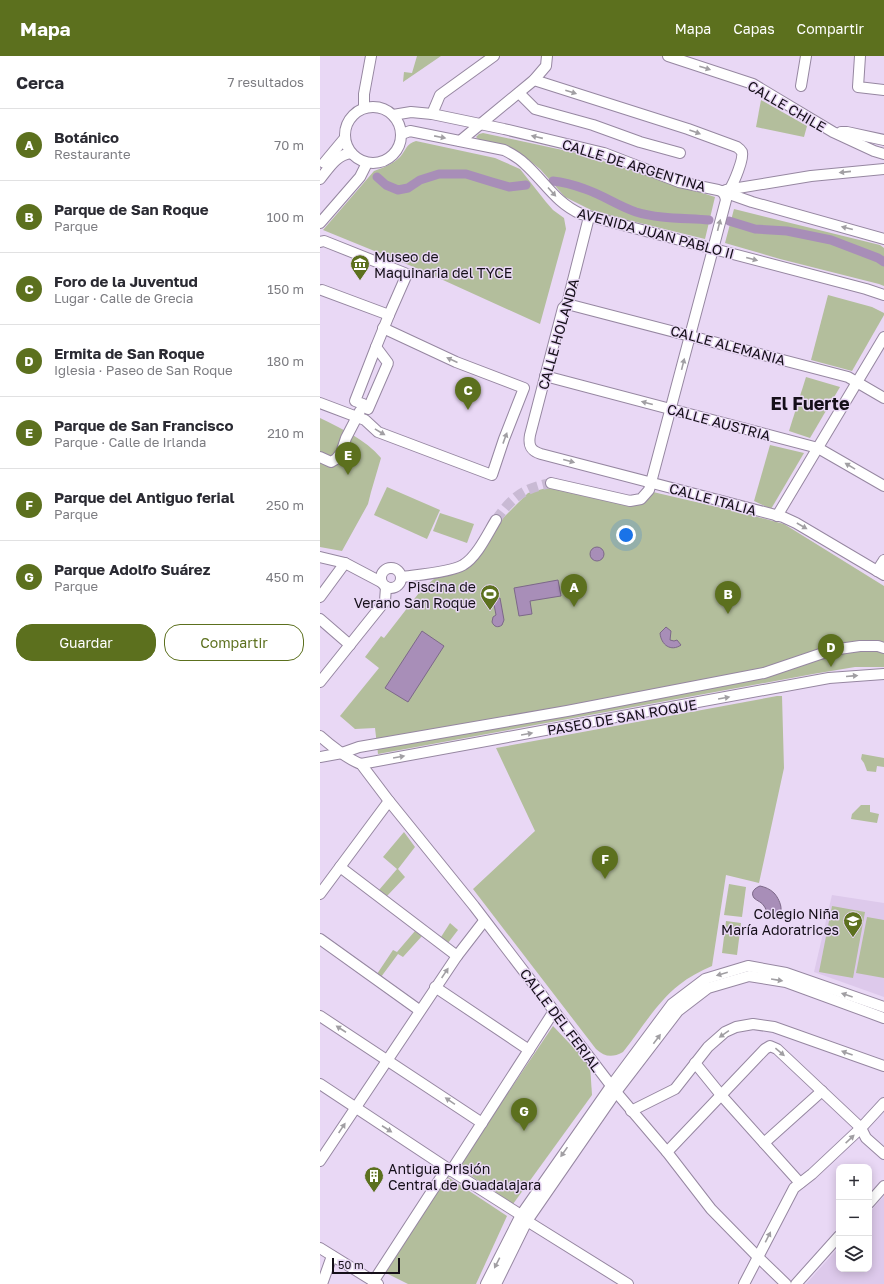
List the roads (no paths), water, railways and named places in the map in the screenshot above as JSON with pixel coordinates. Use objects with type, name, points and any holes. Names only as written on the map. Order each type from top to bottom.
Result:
[{"type":"street","points":[[364,108],[364,94],[371,56]]},
{"type":"street","points":[[432,114],[440,95],[494,56]]},
{"type":"street","points":[[460,141],[534,80],[546,66],[547,56]]},
{"type":"street","name":"CALLE CHILE","points":[[668,56],[753,84],[834,132],[847,132],[884,140]]},
{"type":"street","points":[[801,86],[806,56]]},
{"type":"street","points":[[860,56],[858,87],[884,90]]},
{"type":"street","points":[[534,80],[688,129],[737,147],[741,149],[742,153],[742,158],[734,181],[726,190],[726,200],[649,490],[641,499],[630,501],[551,484]]},
{"type":"street","points":[[519,93],[535,109],[593,125],[640,142],[680,153]]},
{"type":"street","points":[[372,106],[387,110],[393,115],[400,126],[402,134],[401,142],[397,151],[390,158],[383,162],[367,163],[361,161],[351,153],[344,139],[347,123],[351,116],[357,111],[372,106]]},
{"type":"street","points":[[501,108],[498,118],[504,129]]},
{"type":"street","name":"CALLE DE ARGENTINA","points":[[393,115],[411,112],[432,114],[504,129],[604,153],[679,182],[726,190],[812,176],[884,169]]},
{"type":"street","name":"AVENIDA JUAN PABLO II","points":[[402,134],[410,131],[499,149],[515,156],[526,164],[562,203],[571,210],[589,217],[884,295]]},
{"type":"street","points":[[834,132],[874,151],[884,154]]},
{"type":"street","points":[[320,168],[344,139]]},
{"type":"street","points":[[320,179],[336,159],[345,154],[351,153]]},
{"type":"street","points":[[320,223],[360,177],[367,163]]},
{"type":"street","points":[[726,190],[752,202],[884,239]]},
{"type":"street","name":"CALLE HOLANDA","points":[[532,450],[529,445],[529,439],[563,308],[567,304],[589,217]]},
{"type":"street","points":[[320,242],[324,241],[407,274],[383,328],[376,347],[362,405],[346,438],[341,453],[331,462],[320,457]]},
{"type":"street","points":[[322,290],[388,315]]},
{"type":"street","name":"CALLE ALEMANIA","points":[[567,304],[848,376],[884,398]]},
{"type":"street","points":[[320,403],[365,420],[378,432],[492,475],[524,388],[456,362],[383,328]]},
{"type":"street","points":[[778,516],[884,336]]},
{"type":"street","points":[[362,405],[388,363],[376,347]]},
{"type":"street","name":"CALLE AUSTRIA","points":[[545,376],[818,448],[884,486]]},
{"type":"street","name":"CALLE ITALIA","points":[[532,450],[541,454],[778,516],[796,523],[881,573]]},
{"type":"street","points":[[402,577],[454,569],[463,565],[473,556],[496,520]]},
{"type":"street","points":[[320,556],[345,563],[383,584],[391,589],[398,586],[402,581],[402,577],[395,568],[387,568],[382,573],[383,584],[385,601],[320,682]]},
{"type":"street","points":[[881,573],[884,560]]},
{"type":"street","points":[[320,597],[345,563]]},
{"type":"street","points":[[320,619],[350,645]]},
{"type":"street","points":[[320,757],[342,753],[359,747],[545,715],[764,673],[832,650],[860,646],[878,646],[884,648]]},
{"type":"street","name":"PASEO DE SAN ROQUE","points":[[361,764],[829,678],[884,674]]},
{"type":"street","name":"CALLE DEL FERIAL","points":[[320,736],[327,743],[354,762],[361,764],[613,1089],[667,1152],[711,1209],[786,1284]]},
{"type":"street","points":[[320,894],[389,801]]},
{"type":"street","points":[[340,867],[457,956]]},
{"type":"street","points":[[320,1161],[419,1010],[484,921]]},
{"type":"street","points":[[320,939],[419,1010]]},
{"type":"street","points":[[486,1284],[524,1218],[672,1004],[705,979],[748,966],[786,973],[884,1007]]},
{"type":"street","points":[[613,1089],[678,1011],[708,988],[749,976],[786,982],[884,1018]]},
{"type":"street","points":[[435,987],[529,1050]]},
{"type":"street","points":[[320,1248],[375,1283],[449,1169],[482,1123],[554,1011]]},
{"type":"street","points":[[320,1016],[482,1123]]},
{"type":"street","points":[[631,1111],[675,1089],[708,1047],[725,1032],[736,1027],[753,1024],[774,1026],[884,1066]]},
{"type":"street","points":[[667,1152],[765,1049],[770,1046],[777,1049],[822,1091],[861,1128],[866,1138],[884,1154]]},
{"type":"street","points":[[695,1063],[721,1095],[800,1183]]},
{"type":"street","points":[[320,1084],[524,1218],[628,1284]]},
{"type":"street","points":[[764,1143],[822,1091]]},
{"type":"street","points":[[744,1284],[794,1188],[812,1174],[884,1104]]},
{"type":"street","points":[[872,1200],[884,1186]]},
{"type":"street","points":[[496,1284],[524,1218]]},
{"type":"street","points":[[796,1284],[836,1239]]},
{"type":"street","points":[[322,1284],[332,1256]]},
{"type":"waterway","points":[[377,177],[386,185],[398,190],[408,188],[420,180],[439,174],[466,174],[509,187],[526,185]]},
{"type":"waterway","points":[[553,181],[585,189],[636,212],[663,217],[709,220]]},
{"type":"waterway","points":[[729,221],[755,229],[787,231],[831,240],[878,258],[884,262]]},
{"type":"tunnel","points":[[496,520],[508,505],[519,495],[533,488],[551,483]]},
{"type":"place","name":"Museo de Maquinaria del TYCE","points":[[360,281]]},
{"type":"place","name":"Foro de la Juventud","points":[[468,410]]},
{"type":"place","name":"Parque de San Francisco","points":[[348,475]]},
{"type":"place","name":"Botánico","points":[[574,607]]},
{"type":"place","name":"Piscina de Verano San Roque","points":[[490,611]]},
{"type":"place","name":"Parque de San Roque","points":[[728,614]]},
{"type":"place","name":"Ermita de San Roque","points":[[831,667]]},
{"type":"place","name":"Parque del Antiguo ferial","points":[[605,879]]},
{"type":"place","name":"Colegio Niña María Adoratrices","points":[[853,938]]},
{"type":"place","name":"Parque Adolfo Suárez","points":[[524,1131]]},
{"type":"place","name":"Antigua Prisión Central de Guadalajara","points":[[374,1193]]},
{"type":"district","name":"El Fuerte","points":[[810,403]]}]
